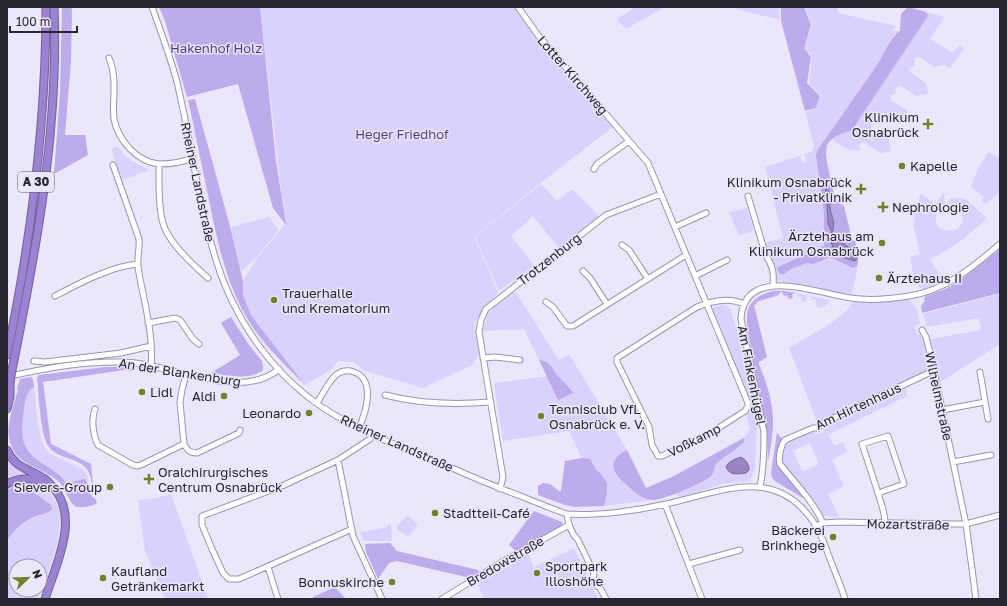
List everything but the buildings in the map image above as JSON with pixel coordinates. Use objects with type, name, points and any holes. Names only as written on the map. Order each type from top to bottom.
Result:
[{"type":"highway","name":"A 30","points":[[7,354],[28,234],[40,147],[45,72],[46,7]]},
{"type":"highway","name":"A 30","points":[[7,394],[8,379],[12,370],[31,270],[44,181],[53,84],[54,7]]},
{"type":"highway","points":[[7,409],[10,397],[8,379]]},
{"type":"highway","points":[[7,450],[15,462],[21,467],[43,478],[57,491],[65,511],[65,532],[44,599]]},
{"type":"highway","points":[[7,484],[19,479],[30,478],[51,485]]},
{"type":"street","name":"Rheiner Landstraße","points":[[152,7],[168,52],[176,81],[201,204],[217,263],[228,292],[246,328],[259,346],[294,384],[317,403],[359,428],[500,488],[567,514],[578,515],[606,513],[665,504],[728,488],[760,486],[780,492],[794,501],[816,526],[845,599]]},
{"type":"street","name":"Lotter Kirchweg","points":[[518,7],[538,35],[648,163],[748,403],[747,409]]},
{"type":"street","points":[[109,58],[114,73],[114,116],[119,134],[131,150],[138,156],[159,164],[192,158]]},
{"type":"street","points":[[594,169],[597,164],[629,141]]},
{"type":"street","points":[[159,164],[161,214],[163,223],[174,242],[208,278]]},
{"type":"street","points":[[113,165],[138,234],[140,248],[138,264],[151,346],[151,366]]},
{"type":"street","name":"Trotzenburg","points":[[500,488],[503,477],[479,332],[481,320],[486,309],[606,215],[661,194]]},
{"type":"street","points":[[748,196],[766,256],[774,270],[773,285]]},
{"type":"street","points":[[675,227],[706,213]]},
{"type":"street","points":[[706,303],[732,300],[744,304],[747,298],[756,291],[773,285],[786,285],[852,299],[909,296],[935,289],[949,282],[973,266],[1000,244]]},
{"type":"street","points":[[622,245],[629,250],[648,279]]},
{"type":"street","points":[[546,302],[553,307],[567,326],[573,326],[686,255]]},
{"type":"street","points":[[695,276],[727,260]]},
{"type":"street","points":[[55,296],[84,280],[129,265],[138,264]]},
{"type":"street","points":[[583,271],[590,278],[607,304]]},
{"type":"street","name":"Voßkamp","points":[[706,303],[697,307],[618,356],[617,362],[649,427],[652,445],[658,456],[669,453],[709,434],[747,409]]},
{"type":"street","name":"Am Finkenhügel","points":[[744,304],[741,319],[764,432],[764,449],[760,486]]},
{"type":"street","points":[[148,323],[175,318],[180,320],[193,339],[199,344]]},
{"type":"street","name":"Wilhelmstraße","points":[[922,330],[926,337],[966,524],[976,599]]},
{"type":"street","name":"An der Blankenburg","points":[[34,361],[45,362],[121,353],[151,346]]},
{"type":"street","points":[[483,358],[495,357],[520,360]]},
{"type":"street","name":"An der Blankenburg","points":[[8,379],[49,368],[106,362],[129,362],[186,375],[228,382],[248,383],[269,377],[279,369]]},
{"type":"street","points":[[317,403],[337,374],[345,371],[356,373],[365,382],[368,392],[359,428]]},
{"type":"street","name":"Am Hirtenhaus","points":[[823,523],[808,498],[780,464],[779,460],[785,440],[813,428],[818,428],[823,423],[933,371]]},
{"type":"street","points":[[980,372],[988,419]]},
{"type":"street","points":[[186,375],[180,402],[184,444],[188,451],[197,453],[239,433],[240,430]]},
{"type":"street","points":[[385,395],[412,401],[438,403],[468,404],[490,402]]},
{"type":"street","points":[[942,410],[985,402]]},
{"type":"street","points":[[94,409],[92,416],[98,446],[133,465],[138,466],[143,464],[184,444]]},
{"type":"street","points":[[352,529],[239,579],[229,579],[223,573],[212,549],[202,525],[202,516],[282,486],[338,460],[370,438],[373,434]]},
{"type":"street","points":[[878,493],[904,484],[888,436],[862,444],[885,516],[885,523]]},
{"type":"street","points":[[953,462],[991,455]]},
{"type":"street","points":[[338,460],[352,529],[366,566],[382,599]]},
{"type":"street","points":[[665,504],[702,599]]},
{"type":"street","points":[[567,514],[569,525],[594,574],[593,580],[600,588],[606,599]]},
{"type":"street","name":"Mozartstraße","points":[[816,526],[823,523],[966,524],[1000,515]]},
{"type":"street","name":"Bredowstraße","points":[[442,599],[504,561],[569,525]]},
{"type":"street","points":[[689,564],[740,550]]},
{"type":"street","points":[[268,567],[278,599]]},
{"type":"green space","points":[[62,7],[72,7],[71,61],[65,135],[85,135],[88,155],[54,174],[60,93]]},
{"type":"green space","name":"Hakenhof Holz","points":[[159,7],[260,7],[276,161],[286,225],[273,208],[238,84],[187,97],[165,21]]},
{"type":"green space","name":"Heger Friedhof","points":[[260,7],[515,7],[552,58],[613,127],[474,237],[498,292],[474,323],[479,355],[472,365],[423,388],[365,371],[353,362],[338,361],[331,370],[305,385],[251,315],[243,295],[243,281],[258,257],[285,224]]},
{"type":"green space","points":[[636,7],[665,7],[626,29],[616,19]]},
{"type":"green space","points":[[729,7],[779,7],[780,20]]},
{"type":"green space","points":[[781,7],[804,7],[811,25],[804,48],[811,57],[807,83],[820,96],[816,108],[805,111],[781,21]]},
{"type":"green space","points":[[805,7],[826,10],[816,7],[837,7],[838,13],[896,26],[891,31],[900,31],[901,14],[908,7],[944,17],[930,39],[953,53],[959,45],[964,48],[950,69],[945,65],[934,67],[919,57],[914,59],[915,66],[909,68],[910,72],[926,83],[928,94],[916,96],[900,85],[895,89],[896,93],[891,95],[891,101],[907,110],[910,121],[899,124],[880,113],[877,116],[877,121],[872,123],[871,128],[889,139],[891,151],[881,153],[863,142],[859,145],[861,150],[853,151],[845,148],[832,139],[827,145],[825,154],[835,198],[844,206],[852,240],[855,241],[857,249],[858,262],[856,274],[851,295],[849,296],[776,280],[774,266],[764,243],[783,238],[765,167],[800,156],[803,163],[806,162],[804,154],[810,152],[812,153],[814,145],[805,112],[816,109],[821,96],[809,83],[812,56],[804,48],[812,25]]},
{"type":"green space","points":[[908,7],[926,12],[928,16],[852,130],[834,137],[827,146],[826,151],[827,164],[835,198],[844,206],[852,240],[855,241],[858,254],[858,264],[853,268],[830,257],[814,264],[807,263],[791,269],[784,274],[780,274],[777,269],[778,267],[824,246],[824,213],[816,155],[818,149],[879,62],[891,41],[900,31],[901,14]]},
{"type":"green space","points":[[195,99],[230,226],[243,281],[243,295],[251,315],[305,385],[270,349],[258,334],[243,311],[235,295],[219,246],[188,100]]},
{"type":"green space","points":[[117,146],[127,158],[149,170],[122,180],[111,149]]},
{"type":"green space","points":[[989,152],[1000,159],[1000,192],[986,204],[981,200],[984,197],[971,187],[978,168]]},
{"type":"green space","points":[[541,184],[557,201],[572,189],[600,217],[559,248],[533,216],[511,236],[534,265],[499,291],[475,237]]},
{"type":"green space","points":[[943,193],[945,205],[938,210],[936,219],[938,225],[942,229],[948,231],[954,230],[959,227],[962,222],[961,212],[954,206],[950,205],[949,199],[966,199],[987,218],[964,239],[930,260],[944,280],[926,289],[922,289],[914,277],[910,257],[920,254],[913,223],[915,222],[914,213],[921,194],[936,204]]},
{"type":"green space","points":[[747,208],[754,231],[739,235],[729,212]]},
{"type":"green space","points":[[269,217],[279,230],[254,260],[241,271],[231,227]]},
{"type":"green space","points":[[1000,249],[1000,293],[922,313],[921,306],[924,302],[925,296],[943,290],[958,282]]},
{"type":"green space","points":[[514,290],[559,360],[569,354],[624,445],[646,488],[672,477],[744,438],[750,429],[746,414],[751,410],[752,405],[711,309],[720,305],[730,307],[740,341],[757,427],[755,468],[750,481],[723,484],[681,497],[675,494],[652,500],[604,506],[569,431],[503,441],[494,383],[547,376],[524,329],[483,331],[488,314],[497,304]]},
{"type":"green space","points":[[774,291],[796,293],[792,294],[793,298],[789,299],[787,295],[784,296],[782,292],[779,293],[779,295],[756,302],[757,304],[754,305],[767,357],[759,362],[759,364],[771,401],[773,422],[768,461],[767,432],[750,349],[747,320],[750,305],[755,299]]},
{"type":"green space","points":[[796,293],[829,300],[829,302],[825,306],[817,308],[815,299],[811,300],[810,296],[806,297],[807,301],[802,302],[800,296],[797,297]]},
{"type":"green space","points":[[1000,294],[1000,344],[939,383],[930,339],[981,330],[979,318],[927,327],[923,314]]},
{"type":"green space","points":[[908,299],[916,308],[920,323],[914,327],[918,334],[923,338],[929,370],[817,422],[789,348],[834,321],[849,308],[853,301],[883,302]]},
{"type":"green space","points":[[231,317],[249,345],[262,361],[263,370],[245,376],[231,376],[211,373],[240,355],[221,323]]},
{"type":"green space","points":[[539,360],[550,364],[557,375],[573,393],[558,400]]},
{"type":"green space","points":[[105,367],[132,367],[133,369],[132,371],[124,370],[43,382],[51,444],[91,464],[94,493],[90,475],[86,468],[76,461],[53,451],[46,441],[39,404],[37,378],[39,375]]},
{"type":"green space","points":[[31,377],[33,379],[34,387],[28,393],[26,399],[22,427],[22,434],[26,447],[30,453],[57,473],[66,483],[85,479],[88,483],[91,495],[97,503],[90,506],[75,506],[59,482],[53,477],[24,461],[13,450],[8,430],[18,391],[17,389],[20,379]]},
{"type":"green space","points":[[905,386],[907,396],[828,435],[834,446],[843,442],[847,452],[832,460],[844,486],[828,494],[839,517],[823,516],[815,503],[780,460],[783,444],[814,431],[816,435],[823,432],[825,424]],"holes":[[[810,443],[819,464],[803,472],[793,451]]]},
{"type":"green space","points":[[34,387],[38,423],[45,448],[50,454],[83,469],[87,474],[89,483],[85,479],[66,483],[57,473],[30,453],[26,447],[22,434],[24,409],[28,393]]},
{"type":"green space","points":[[777,433],[782,439],[777,465],[805,499],[776,482],[772,478],[771,472]]},
{"type":"green space","points":[[744,438],[744,442],[741,445],[717,463],[711,476],[707,479],[682,491],[657,500],[642,497],[636,493],[618,477],[614,468],[616,459],[620,454],[627,450],[646,488],[672,477]]},
{"type":"green space","points":[[7,457],[19,469],[29,475],[16,476],[7,480]]},
{"type":"green space","points":[[582,458],[590,459],[596,470],[601,474],[607,483],[607,493],[604,506],[574,507],[538,495],[538,486],[543,483],[550,484],[561,491],[565,461]]},
{"type":"green space","points":[[25,483],[44,489],[55,500],[60,514],[56,549],[48,572],[48,558],[8,558],[8,598],[38,599],[7,599],[7,541],[20,526],[37,516],[50,511],[23,487],[16,486],[9,488]]},
{"type":"green space","points":[[15,486],[34,493],[51,505],[52,509],[22,524],[12,533],[7,541],[7,490]]},
{"type":"green space","points":[[171,494],[208,599],[165,599],[145,551],[138,500],[156,498]]},
{"type":"green space","points":[[534,511],[562,522],[564,526],[517,552],[509,545]]},
{"type":"green space","points":[[408,516],[418,525],[408,537],[398,531],[397,526]]},
{"type":"green space","points":[[391,524],[391,541],[364,541],[360,532],[387,527]]},
{"type":"green space","points":[[390,543],[397,551],[478,570],[479,573],[471,578],[397,561],[389,563],[378,579],[366,552],[365,544]]},
{"type":"green space","name":"Sportpark Illoshöhe","points":[[574,548],[598,599],[484,599],[476,580],[527,550],[534,567]]},
{"type":"green space","points":[[335,587],[346,599],[313,599],[313,597]]},
{"type":"shaded area","points":[[826,188],[831,196],[830,208],[834,223],[832,233],[828,224],[827,202],[825,196]]},
{"type":"shaded area","points":[[833,237],[850,248],[857,258],[855,261],[842,257],[836,252],[833,248],[831,239]]},
{"type":"shaded area","points":[[741,457],[749,466],[749,470],[746,473],[740,474],[730,472],[726,467],[727,465],[732,460]]},
{"type":"waterway","points":[[825,182],[826,188]]},
{"type":"waterway","points":[[832,233],[833,237]]},
{"type":"place","name":"Klinikum Osnabrück","points":[[928,124]]},
{"type":"place","name":"Kapelle","points":[[902,166]]},
{"type":"place","name":"Klinikum Osnabrück - Privatklinik","points":[[861,189]]},
{"type":"place","name":"Nephrologie","points":[[883,207]]},
{"type":"place","name":"Ärztehaus am Klinikum Osnabrück","points":[[882,243]]},
{"type":"place","name":"Ärztehaus II","points":[[879,278]]},
{"type":"place","name":"Trauerhalle und Krematorium","points":[[274,300]]},
{"type":"place","name":"Lidl","points":[[142,392]]},
{"type":"place","name":"Aldi","points":[[224,396]]},
{"type":"place","name":"Leonardo","points":[[309,413]]},
{"type":"place","name":"Tennisclub VfL Osnabrück e. V.","points":[[541,416]]},
{"type":"place","name":"Oralchirurgisches Centrum Osnabrück","points":[[149,479]]},
{"type":"place","name":"Sievers-Group","points":[[110,487]]},
{"type":"place","name":"Stadtteil-Café","points":[[435,513]]},
{"type":"place","name":"Bäckerei Brinkhege","points":[[833,537]]},
{"type":"place","name":"Sportpark Illoshöhe","points":[[537,573]]},
{"type":"place","name":"Kaufland Getränkemarkt","points":[[103,578]]},
{"type":"place","name":"Bonnuskirche","points":[[392,582]]}]
